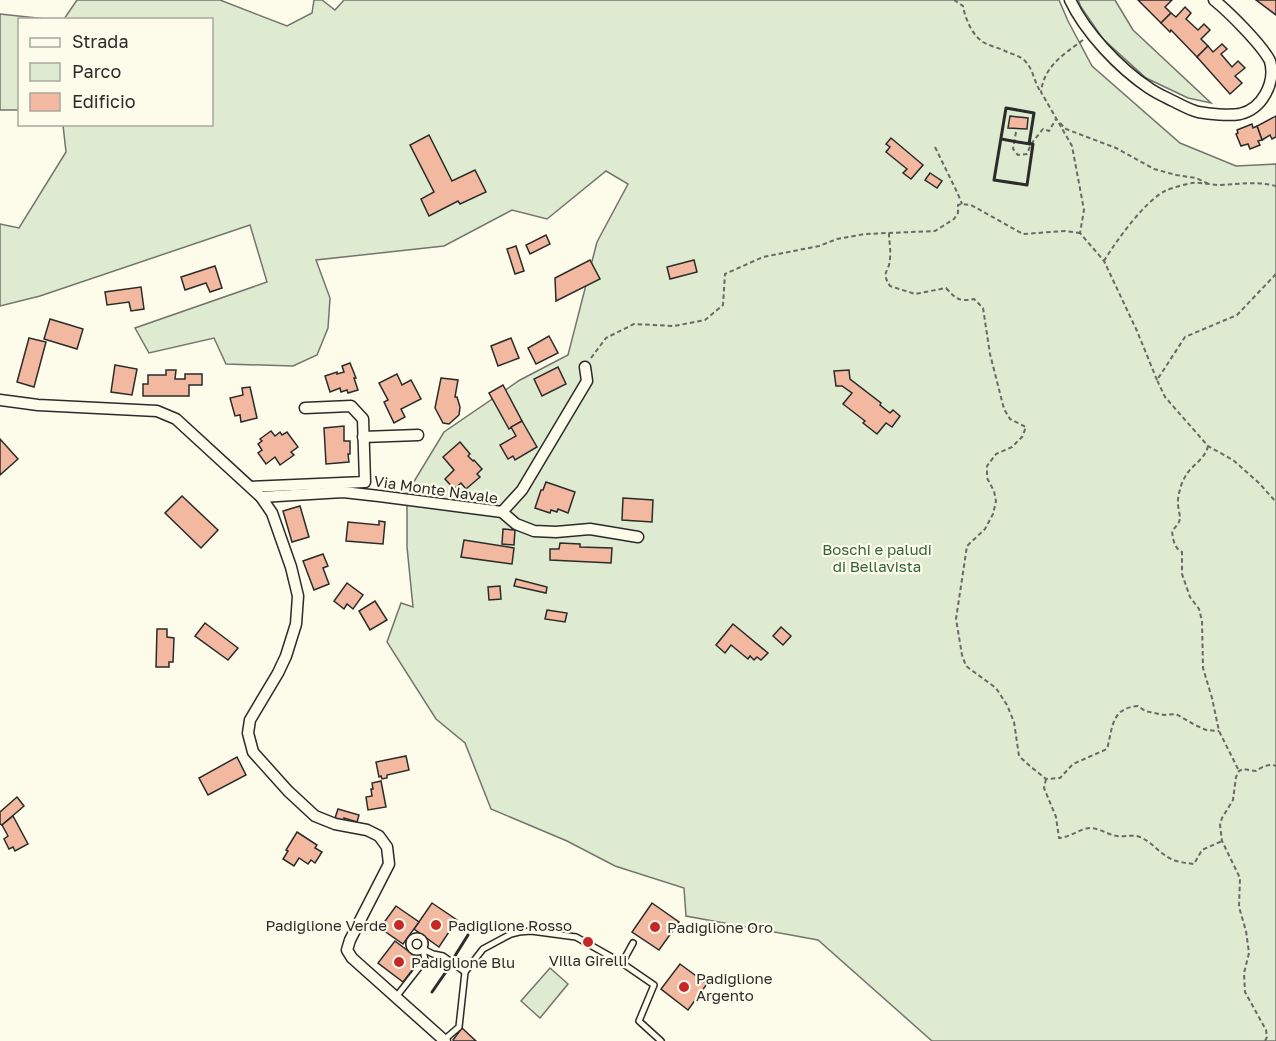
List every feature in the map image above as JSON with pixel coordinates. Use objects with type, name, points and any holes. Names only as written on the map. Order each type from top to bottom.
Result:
[{"type":"street","points":[[1070,0],[1080,21],[1091,34],[1130,74],[1150,89],[1198,112],[1240,114],[1257,106],[1268,92],[1274,77],[1270,62],[1258,45],[1215,0]]},
{"type":"street","points":[[502,512],[522,490],[587,381],[585,367]]},
{"type":"street","points":[[0,400],[38,405],[157,411],[176,419],[261,497],[272,513],[291,567],[298,596],[296,624],[286,656],[278,674],[250,720],[248,733],[253,752],[288,791],[315,816],[336,824],[367,830],[379,836],[387,847],[388,864],[347,950],[352,958],[444,1041]]},
{"type":"street","name":"Via Monte Navale","points":[[250,487],[365,482],[363,419],[351,406],[305,408]]},
{"type":"street","points":[[363,437],[418,435]]},
{"type":"street","name":"Via Monte Navale","points":[[261,497],[343,492],[379,495],[502,512],[516,524],[534,531],[590,529],[638,537]]},
{"type":"lane","points":[[444,1041],[459,1027],[465,972],[483,949],[502,938],[519,932],[531,931],[576,937],[622,963],[654,986],[639,1021],[661,1041]]},
{"type":"lane","points":[[622,963],[633,943]]},
{"type":"lane","points":[[396,997],[425,960],[423,949],[443,956],[465,972]]},
{"type":"path","points":[[954,0],[963,6],[965,16],[983,42],[1016,55],[1026,62],[1032,71],[1036,86],[1072,146],[1084,210],[1080,233]]},
{"type":"path","points":[[1041,92],[1047,70],[1091,34]]},
{"type":"path","points":[[1016,132],[1013,149],[1018,155],[1027,154],[1031,144],[1043,129],[1049,131],[1057,120]]},
{"type":"path","points":[[1057,120],[1066,129],[1116,148],[1154,169],[1196,177],[1212,185]]},
{"type":"path","points":[[935,147],[962,204]]},
{"type":"path","points":[[1104,261],[1132,222],[1165,191],[1192,183],[1212,185],[1260,182],[1276,186]]},
{"type":"path","points":[[585,367],[606,338],[634,324],[674,326],[705,320],[723,305],[725,274],[764,257],[865,234],[935,231],[954,219],[958,213],[958,205],[971,205],[1023,234],[1065,231],[1080,233],[1104,261],[1165,397],[1208,446],[1233,460],[1276,502]]},
{"type":"path","points":[[889,233],[891,261],[886,270],[885,279],[890,286],[915,294],[946,288],[954,297],[963,301],[974,299],[983,308],[990,354],[1004,410],[1010,419],[1026,427],[1022,437],[1012,447],[996,454],[987,466],[987,478],[996,501],[993,514],[985,529],[967,546],[956,619],[962,656],[966,666],[996,688],[1007,705],[1014,722],[1019,756],[1046,779],[1060,778],[1073,764],[1107,749],[1112,724],[1117,715],[1129,706],[1138,706],[1145,711],[1164,715],[1176,714],[1200,727],[1219,731]]},
{"type":"path","points":[[1157,380],[1185,337],[1237,315],[1276,274]]},
{"type":"path","points":[[1208,446],[1206,454],[1185,476],[1177,502],[1181,515],[1179,523],[1172,531],[1178,550],[1182,552],[1182,574],[1190,597],[1199,609],[1202,621],[1203,668],[1219,731],[1239,771]]},
{"type":"path","points":[[1265,1041],[1266,1030],[1245,992],[1244,973],[1248,953],[1246,931],[1239,907],[1240,878],[1222,841],[1220,825],[1233,801],[1239,771],[1243,769],[1256,771],[1263,766],[1276,766]]},
{"type":"path","points":[[1046,779],[1044,788],[1056,817],[1059,838],[1092,828],[1104,830],[1116,836],[1137,836],[1149,841],[1153,847],[1170,859],[1194,864],[1202,850],[1222,841]]},
{"type":"green space","name":"Boschi e paludi di Bellavista","points":[[77,0],[220,0],[287,26],[312,13],[314,0],[322,0],[335,10],[344,0],[1059,0],[1092,66],[1180,143],[1236,166],[1276,164],[1276,1041],[932,1041],[818,940],[686,916],[684,888],[615,866],[567,841],[491,809],[465,743],[436,719],[387,642],[401,603],[413,607],[407,547],[407,493],[444,432],[520,380],[568,355],[597,242],[628,184],[606,171],[547,219],[512,210],[444,246],[316,260],[330,298],[328,328],[317,355],[293,366],[226,364],[214,338],[149,353],[135,328],[267,282],[250,225],[40,296],[0,306],[0,224],[19,228],[66,152],[63,126],[213,126],[213,18],[65,18]]},
{"type":"green space","points":[[1078,0],[1115,0],[1133,30],[1211,103],[1188,98],[1146,78],[1103,39]]},
{"type":"green space","points":[[0,14],[37,18],[18,18],[18,110],[0,110]]},
{"type":"green space","points":[[550,968],[568,984],[540,1018],[521,1001]]},
{"type":"building","points":[[1138,0],[1172,0],[1165,7],[1171,13],[1161,23]]},
{"type":"building","points":[[1256,0],[1276,0],[1276,15]]},
{"type":"building","points":[[1185,7],[1191,13],[1186,19],[1198,30],[1204,24],[1210,30],[1201,39],[1208,46],[1197,57],[1161,23],[1171,13],[1176,17]]},
{"type":"building","points":[[1222,44],[1227,49],[1221,54],[1232,67],[1238,61],[1245,68],[1235,76],[1242,83],[1230,94],[1197,57],[1208,46],[1213,52]]},
{"type":"building","points":[[1010,116],[1028,118],[1027,129],[1008,128]]},
{"type":"building","points":[[1276,116],[1276,137],[1272,139],[1270,135],[1262,140],[1257,126]]},
{"type":"building","points":[[1252,124],[1253,128],[1257,126],[1262,140],[1258,141],[1260,145],[1250,149],[1248,144],[1241,146],[1236,134],[1237,130]]},
{"type":"building","points":[[429,135],[452,181],[475,170],[486,192],[460,204],[458,201],[429,216],[421,199],[434,192],[410,145]]},
{"type":"building","points":[[891,138],[923,165],[911,179],[903,173],[907,169],[886,152],[890,147],[886,144]]},
{"type":"building","points":[[930,173],[942,181],[937,188],[925,180]]},
{"type":"building","points":[[546,235],[550,244],[530,254],[526,245]]},
{"type":"building","points":[[516,246],[524,271],[515,274],[507,249]]},
{"type":"building","points":[[590,260],[600,279],[556,301],[555,278]]},
{"type":"building","points":[[694,260],[697,272],[670,279],[667,267]]},
{"type":"building","points":[[215,266],[222,288],[210,292],[206,283],[185,290],[181,277]]},
{"type":"building","points":[[141,287],[144,309],[131,311],[129,302],[107,305],[105,292]]},
{"type":"building","points":[[50,319],[83,329],[77,349],[44,339]]},
{"type":"building","points":[[549,336],[558,353],[536,364],[528,348]]},
{"type":"building","points":[[29,338],[46,342],[34,387],[17,382]]},
{"type":"building","points":[[511,338],[519,358],[498,366],[491,346]]},
{"type":"building","points":[[350,363],[358,390],[348,393],[347,390],[341,392],[340,388],[330,392],[325,376],[344,372],[342,366]]},
{"type":"building","points":[[115,365],[137,369],[132,395],[111,392]]},
{"type":"building","points":[[558,367],[566,384],[542,396],[534,379]]},
{"type":"building","points":[[166,370],[176,370],[175,379],[185,379],[185,374],[202,374],[202,385],[189,385],[189,396],[143,396],[143,384],[148,384],[148,375],[166,375]]},
{"type":"building","points":[[849,370],[850,379],[890,413],[893,410],[900,416],[892,427],[886,423],[877,434],[863,423],[865,421],[843,404],[852,393],[842,386],[836,386],[834,371]]},
{"type":"building","points":[[397,374],[402,385],[411,380],[421,399],[401,409],[405,417],[394,423],[384,402],[388,400],[379,383]]},
{"type":"building","points":[[441,378],[458,380],[455,397],[460,407],[459,415],[449,424],[443,423],[435,408]]},
{"type":"building","points":[[503,385],[522,421],[509,429],[489,393]]},
{"type":"building","points":[[250,387],[257,418],[241,422],[240,415],[235,416],[230,398],[243,395],[242,388]]},
{"type":"building","points":[[522,421],[537,447],[515,460],[513,456],[508,459],[500,445],[516,436],[511,427]]},
{"type":"building","points":[[344,426],[344,441],[350,441],[349,462],[326,464],[324,428]]},
{"type":"building","points":[[271,431],[275,436],[280,432],[282,435],[287,432],[298,447],[291,452],[294,455],[280,465],[275,457],[266,464],[258,453],[262,450],[258,444],[262,441],[260,439]]},
{"type":"building","points":[[0,439],[18,459],[0,475]]},
{"type":"building","points":[[460,442],[470,454],[468,456],[482,469],[477,474],[480,477],[466,489],[461,483],[454,489],[445,479],[454,470],[443,457]]},
{"type":"building","points":[[546,482],[575,492],[568,513],[558,509],[557,512],[551,510],[550,513],[535,508]]},
{"type":"building","points":[[182,496],[218,530],[201,548],[165,513]]},
{"type":"building","points":[[623,498],[653,500],[652,522],[622,520]]},
{"type":"building","points":[[300,506],[309,537],[292,542],[283,511]]},
{"type":"building","points":[[379,521],[385,522],[383,544],[346,541],[348,522],[379,525]]},
{"type":"building","points":[[503,529],[515,530],[514,545],[502,544]]},
{"type":"building","points":[[464,540],[514,548],[512,564],[461,557]]},
{"type":"building","points":[[560,543],[580,544],[580,547],[612,548],[611,563],[550,560],[550,549],[559,549]]},
{"type":"building","points":[[323,554],[328,566],[323,568],[329,584],[314,590],[303,561]]},
{"type":"building","points":[[516,579],[547,587],[546,593],[514,586]]},
{"type":"building","points":[[347,583],[363,595],[353,609],[347,604],[344,609],[334,601]]},
{"type":"building","points":[[500,586],[501,599],[489,600],[488,587]]},
{"type":"building","points":[[375,601],[387,620],[370,630],[359,611]]},
{"type":"building","points":[[547,610],[567,613],[565,622],[545,619]]},
{"type":"building","points":[[205,623],[238,648],[228,660],[195,636]]},
{"type":"building","points":[[733,624],[768,653],[761,660],[757,657],[754,660],[750,656],[748,659],[731,645],[725,653],[716,645]]},
{"type":"building","points":[[781,627],[791,636],[783,645],[773,636]]},
{"type":"building","points":[[157,629],[167,629],[167,637],[174,638],[173,662],[169,662],[169,667],[156,667]]},
{"type":"building","points":[[406,756],[409,770],[387,775],[387,778],[379,777],[376,762]]},
{"type":"building","points":[[237,757],[246,775],[208,795],[199,778]]},
{"type":"building","points":[[381,781],[386,807],[368,810],[366,797],[372,796],[372,783]]},
{"type":"building","points":[[17,797],[24,806],[2,825],[0,824],[0,812]]},
{"type":"building","points":[[338,809],[359,815],[357,822],[335,818]]},
{"type":"building","points":[[13,816],[28,844],[15,851],[13,847],[9,849],[4,839],[8,836],[2,825]]},
{"type":"building","points":[[297,832],[317,845],[315,848],[322,852],[315,863],[311,860],[308,864],[299,858],[294,866],[283,859]]},
{"type":"building","name":"Padiglione Rosso","points":[[432,903],[457,920],[439,947],[414,929]]},
{"type":"building","name":"Padiglione Oro","points":[[652,903],[679,922],[659,950],[632,932]]},
{"type":"building","name":"Padiglione Verde","points":[[396,906],[419,922],[403,944],[380,928]]},
{"type":"building","name":"Padiglione Blu","points":[[395,941],[420,960],[403,982],[378,963]]},
{"type":"building","name":"Padiglione Argento","points":[[680,964],[707,984],[688,1010],[661,989]]},
{"type":"building","points":[[462,1028],[476,1041],[454,1041]]},
{"type":"wall","points":[[1001,139],[1021,143],[1029,144],[1033,144],[1027,185],[994,180],[1006,108],[1034,113],[1029,144]]},
{"type":"wall","points":[[453,959],[468,935]]},
{"type":"wall","points":[[432,992],[450,966]]},
{"type":"place","name":"Padiglione Verde","points":[[399,925]]},
{"type":"place","name":"Padiglione Rosso","points":[[436,925]]},
{"type":"place","name":"Padiglione Oro","points":[[655,927]]},
{"type":"place","name":"Villa Girelli","points":[[588,942]]},
{"type":"place","name":"Padiglione Blu","points":[[399,962]]},
{"type":"place","name":"Padiglione Argento","points":[[684,987]]}]
